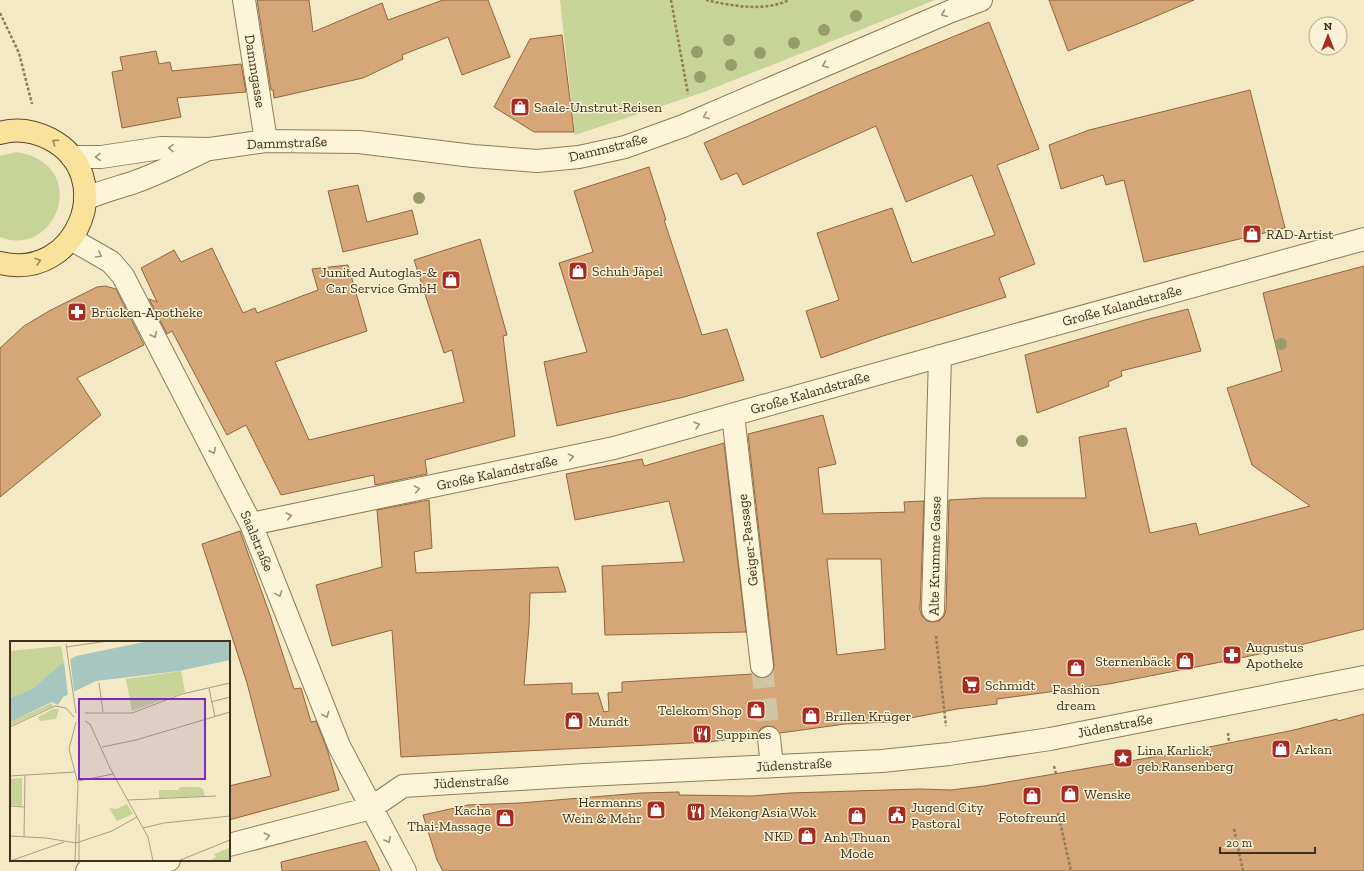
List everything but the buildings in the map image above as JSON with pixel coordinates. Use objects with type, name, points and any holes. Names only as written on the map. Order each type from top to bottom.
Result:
[{"type":"main road","points":[[2,129],[19,130],[43,135],[64,148],[72,157],[79,169],[83,182],[85,199],[82,219],[77,229],[71,239],[54,254],[44,260],[4,269]]},
{"type":"street","name":"Dammgasse","points":[[244,0],[266,141]]},
{"type":"street","name":"Dammstraße","points":[[72,157],[101,157],[161,148],[210,149],[266,141],[359,142],[537,162],[579,157],[625,147],[694,122],[948,12],[981,0]]},
{"type":"street","name":"Dammstraße","points":[[85,199],[166,170],[210,149]]},
{"type":"street","name":"Saalstraße","points":[[71,239],[111,262],[123,276],[251,524],[339,746],[405,871]]},
{"type":"street","name":"Große Kalandstraße","points":[[251,524],[614,448],[1364,239]]},
{"type":"street","name":"Alte Krumme Gasse","points":[[932,610],[940,356]]},
{"type":"street","name":"Geiger-Passage","points":[[733,414],[762,666]]},
{"type":"street","name":"Jüdenstraße","points":[[230,845],[371,808],[403,786],[882,761],[949,754],[1050,739],[1364,677]]},
{"type":"street","points":[[769,738],[772,766]]},
{"type":"street","points":[[87,871],[165,861]]},
{"type":"path","points":[[670,0],[694,122]]},
{"type":"path","points":[[706,0],[733,6],[760,6],[789,0]]},
{"type":"path","points":[[0,13],[19,53],[32,107]]},
{"type":"path","name":"Alte Krumme Gasse","points":[[932,610],[949,754]]},
{"type":"path","points":[[1058,813],[1071,871]]},
{"type":"path","points":[[1234,829],[1243,871]]},
{"type":"green space","points":[[560,0],[935,0],[704,92],[575,135]]},
{"type":"green space","points":[[16,152],[40,160],[54,174],[60,190],[58,208],[50,223],[37,235],[20,240],[0,237],[0,156]]},
{"type":"tunnel","points":[[762,666],[769,738]]},
{"type":"place","name":"Saale-Unstrut-Reisen","points":[[520,107]]},
{"type":"place","name":"RAD-Artist","points":[[1252,234]]},
{"type":"place","name":"Schuh Jäpel","points":[[578,271]]},
{"type":"place","name":"Junited Autoglas-& Car Service GmbH","points":[[451,280]]},
{"type":"place","name":"Brücken-Apotheke","points":[[77,312]]},
{"type":"place","name":"Augustus Apotheke","points":[[1232,655]]},
{"type":"place","name":"Sternenbäck","points":[[1185,661]]},
{"type":"place","name":"Fashion dream","points":[[1076,668]]},
{"type":"place","name":"Schmidt","points":[[971,685]]},
{"type":"place","name":"Telekom Shop","points":[[756,710]]},
{"type":"place","name":"Brillen Krüger","points":[[811,716]]},
{"type":"place","name":"Mundt","points":[[574,721]]},
{"type":"place","name":"Suppines","points":[[702,734]]},
{"type":"place","name":"Arkan","points":[[1281,749]]},
{"type":"place","name":"Lina Karlick, geb.Ransenberg","points":[[1123,758]]},
{"type":"place","name":"Wenske","points":[[1070,794]]},
{"type":"place","name":"Fotofreund","points":[[1032,796]]},
{"type":"place","name":"Hermanns Wein & Mehr","points":[[656,810]]},
{"type":"place","name":"Mekong Asia Wok","points":[[696,812]]},
{"type":"place","name":"Jugend City Pastoral","points":[[897,815]]},
{"type":"place","name":"Anh Thuan Mode","points":[[857,816]]},
{"type":"place","name":"Kacha Thai-Massage","points":[[505,818]]},
{"type":"place","name":"NKD","points":[[807,836]]}]
